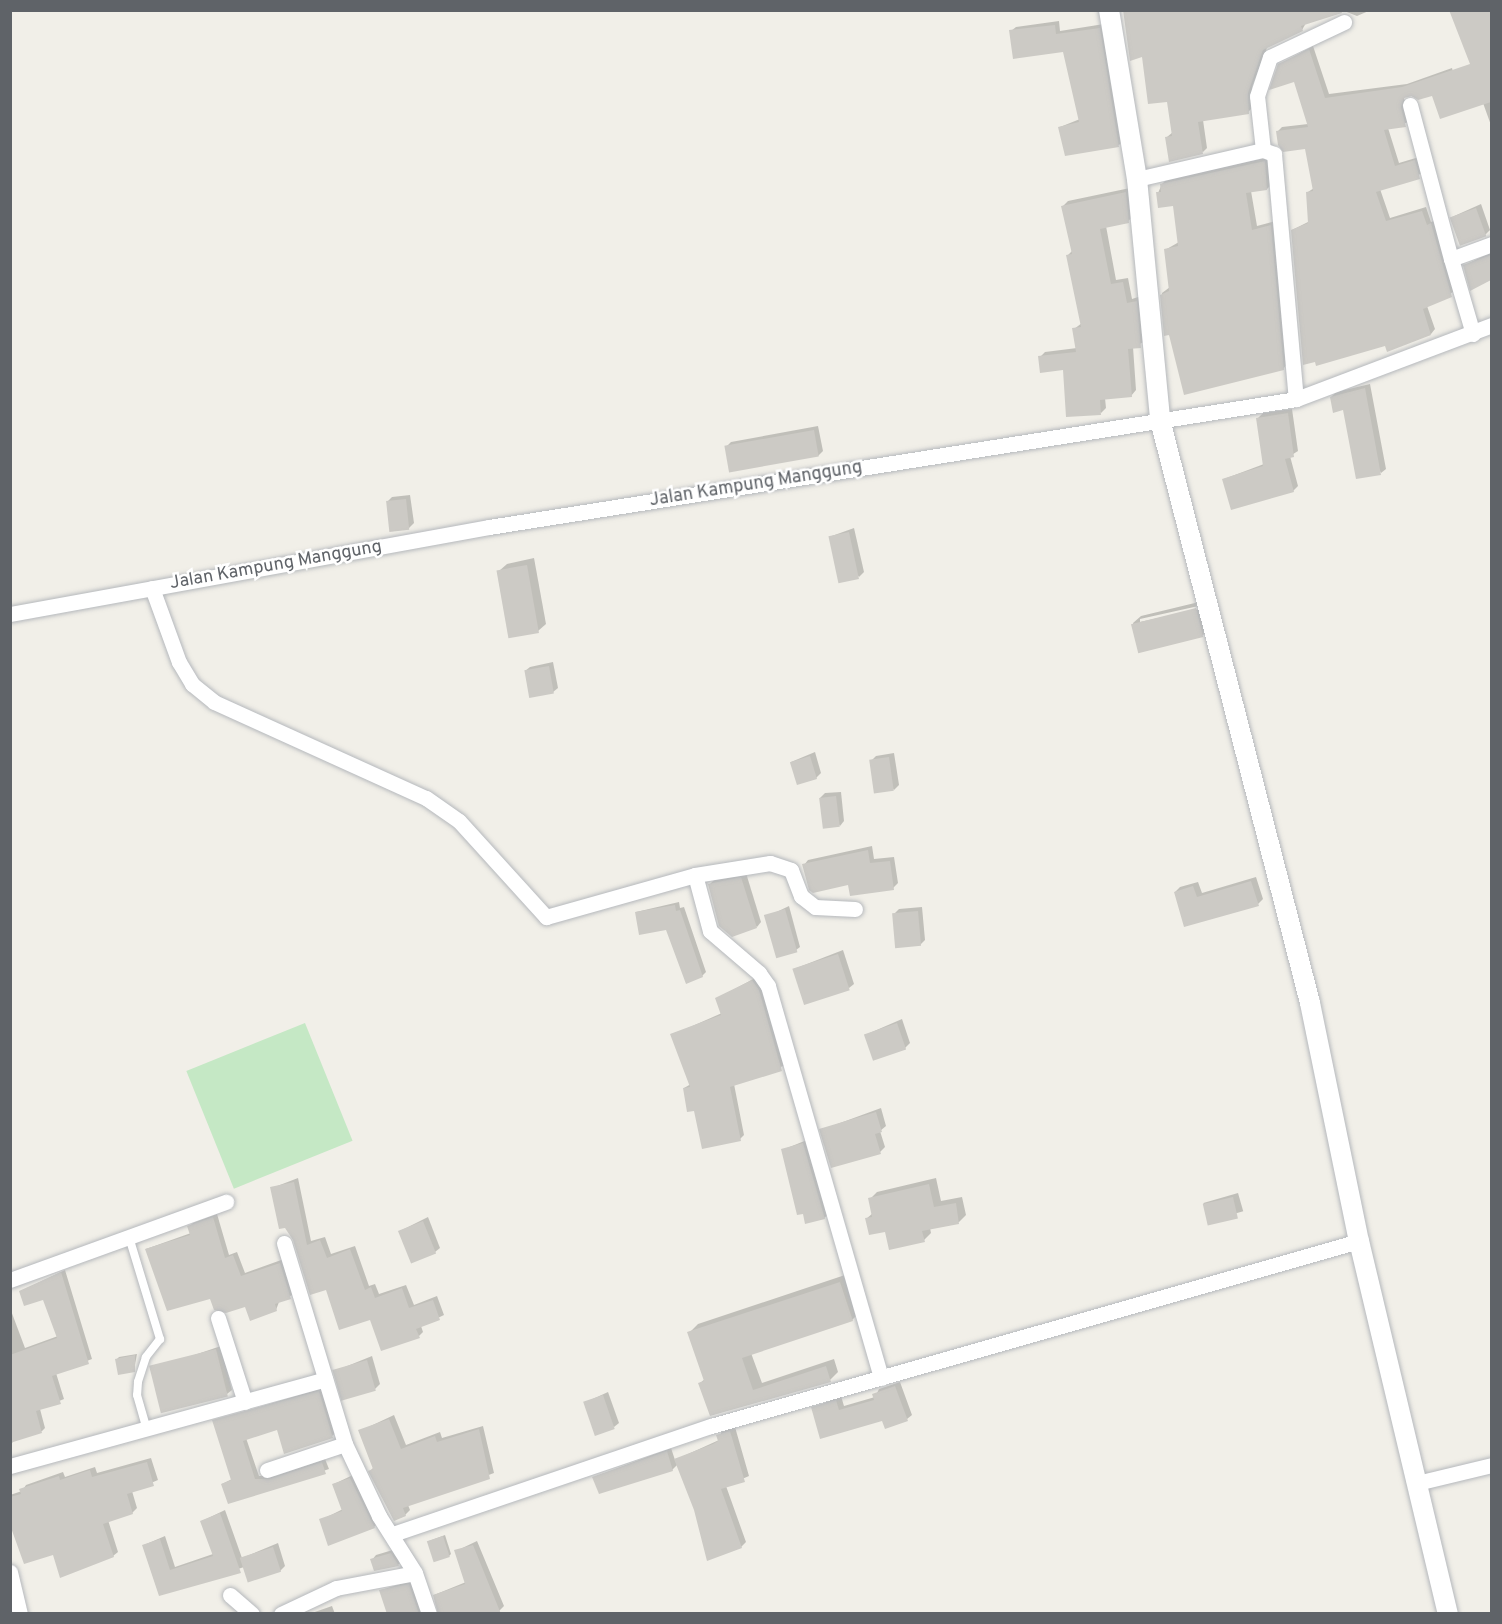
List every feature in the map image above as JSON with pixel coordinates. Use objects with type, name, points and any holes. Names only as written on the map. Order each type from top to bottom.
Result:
[{"type":"street","points":[[1109,10],[1137,179],[1160,420],[1310,1003],[1359,1241],[1448,1614]]},
{"type":"street","points":[[1263,150],[1257,96],[1266,63],[1274,53],[1344,22]]},
{"type":"street","points":[[1410,105],[1473,334]]},
{"type":"street","points":[[1137,179],[1263,150],[1271,152],[1276,160],[1296,399]]},
{"type":"street","points":[[1451,259],[1491,244]]},
{"type":"street","name":"Jalan Kampung Manggung","points":[[10,614],[489,527],[1296,399],[1473,334],[1491,325]]},
{"type":"street","points":[[152,588],[179,662],[192,684],[214,702],[426,798],[459,821],[546,917],[695,875],[770,863],[782,865],[791,870],[801,896],[815,907],[855,909]]},
{"type":"street","points":[[695,875],[710,931],[768,986],[881,1378]]},
{"type":"street","points":[[10,1280],[226,1202]]},
{"type":"street","points":[[393,1534],[650,1445],[1359,1241]]},
{"type":"street","points":[[284,1243],[345,1444],[379,1516],[393,1534],[415,1573],[429,1614]]},
{"type":"street","points":[[218,1318],[245,1401]]},
{"type":"street","points":[[10,1466],[325,1379]]},
{"type":"street","points":[[267,1470],[345,1444]]},
{"type":"street","points":[[1417,1483],[1491,1466]]},
{"type":"street","points":[[10,1572],[20,1614]]},
{"type":"street","points":[[281,1614],[336,1588],[415,1573]]},
{"type":"street","points":[[230,1595],[252,1614]]},
{"type":"lane","points":[[129,1237],[160,1339],[146,1357],[138,1382],[137,1395],[147,1430]]},
{"type":"green space","points":[[305,1023],[353,1141],[234,1189],[186,1071]]},
{"type":"building","points":[[1123,10],[1341,10],[1342,13],[1301,26],[1303,31],[1263,50],[1248,93],[1249,114],[1198,122],[1203,154],[1169,162],[1165,137],[1172,136],[1167,102],[1148,104],[1142,57],[1130,61]]},
{"type":"building","points":[[1449,10],[1491,10],[1491,102],[1440,119],[1432,96],[1418,100],[1412,96],[1404,98],[1401,107],[1406,127],[1384,130],[1395,166],[1415,160],[1420,179],[1376,192],[1386,221],[1422,211],[1427,225],[1431,223],[1452,297],[1423,309],[1431,335],[1387,352],[1385,346],[1316,366],[1315,362],[1303,365],[1291,230],[1308,223],[1306,192],[1313,191],[1305,149],[1283,152],[1278,145],[1276,131],[1308,127],[1294,82],[1269,90],[1278,64],[1309,49],[1325,98],[1402,87],[1470,64]]},
{"type":"building","points":[[1055,25],[1056,34],[1100,28],[1119,147],[1065,156],[1058,127],[1079,122],[1063,52],[1013,59],[1009,30]]},
{"type":"building","points":[[1265,161],[1267,190],[1246,193],[1252,230],[1271,225],[1284,370],[1184,395],[1169,335],[1164,336],[1160,295],[1169,291],[1164,249],[1178,246],[1173,206],[1158,208],[1156,192],[1161,192],[1160,184]]},
{"type":"building","points":[[1126,192],[1129,223],[1100,229],[1111,284],[1123,282],[1127,303],[1137,301],[1141,348],[1128,349],[1132,397],[1100,400],[1101,415],[1066,417],[1063,370],[1040,373],[1038,356],[1076,352],[1072,328],[1081,327],[1066,255],[1072,254],[1061,206]]},
{"type":"building","points":[[1476,208],[1486,236],[1460,246],[1450,218]]},
{"type":"building","points":[[1491,255],[1491,280],[1470,291],[1463,265]]},
{"type":"building","points":[[1365,388],[1381,475],[1356,479],[1343,410],[1333,413],[1330,397]]},
{"type":"building","points":[[1288,413],[1294,457],[1285,459],[1294,492],[1231,510],[1222,479],[1263,466],[1256,418]]},
{"type":"building","points":[[814,430],[819,457],[729,472],[724,446]]},
{"type":"building","points":[[406,499],[409,530],[389,532],[386,501]]},
{"type":"building","points":[[849,532],[859,579],[838,583],[828,536]]},
{"type":"building","points":[[527,565],[539,633],[508,638],[496,570]]},
{"type":"building","points":[[1196,608],[1203,637],[1138,653],[1131,624]]},
{"type":"building","points":[[549,666],[554,694],[529,698],[524,670]]},
{"type":"building","points":[[810,756],[817,779],[797,785],[790,762]]},
{"type":"building","points":[[889,757],[894,791],[874,793],[869,760]]},
{"type":"building","points":[[836,796],[840,827],[823,829],[819,798]]},
{"type":"building","points":[[868,850],[870,863],[890,861],[894,890],[850,896],[848,885],[813,893],[809,890],[802,864]]},
{"type":"building","points":[[741,877],[757,928],[732,937],[719,926],[708,884]]},
{"type":"building","points":[[1251,881],[1259,906],[1184,927],[1174,892],[1193,886],[1197,897]]},
{"type":"building","points":[[675,905],[676,911],[680,910],[703,977],[686,984],[666,930],[639,935],[635,912]]},
{"type":"building","points":[[785,909],[797,952],[776,958],[764,915]]},
{"type":"building","points":[[918,911],[921,946],[895,948],[892,913]]},
{"type":"building","points":[[838,954],[850,990],[804,1005],[792,969]]},
{"type":"building","points":[[752,980],[759,990],[782,1071],[730,1087],[741,1141],[702,1149],[694,1111],[687,1112],[683,1088],[690,1087],[670,1034],[721,1015],[715,998]]},
{"type":"building","points":[[897,1023],[906,1049],[873,1061],[864,1034]]},
{"type":"building","points":[[876,1112],[882,1132],[875,1134],[881,1154],[831,1168],[819,1129]]},
{"type":"building","points":[[803,1143],[825,1219],[805,1224],[803,1214],[797,1215],[781,1149]]},
{"type":"building","points":[[294,1182],[307,1245],[320,1240],[327,1258],[350,1249],[365,1290],[371,1287],[375,1298],[402,1288],[409,1308],[433,1300],[440,1320],[416,1329],[420,1338],[381,1351],[370,1320],[339,1330],[326,1290],[310,1295],[293,1240],[285,1228],[279,1229],[270,1187]]},
{"type":"building","points":[[929,1184],[934,1207],[956,1203],[959,1224],[922,1231],[925,1242],[889,1250],[885,1232],[869,1235],[865,1218],[872,1217],[868,1198]]},
{"type":"building","points":[[1233,1197],[1238,1218],[1208,1225],[1203,1204]]},
{"type":"building","points":[[213,1217],[225,1258],[233,1255],[241,1276],[280,1263],[291,1299],[275,1304],[277,1311],[250,1321],[245,1307],[226,1313],[214,1310],[210,1299],[167,1311],[145,1249],[190,1235],[187,1226]]},
{"type":"building","points":[[423,1221],[436,1253],[411,1264],[398,1231]]},
{"type":"building","points":[[61,1272],[89,1364],[52,1376],[61,1404],[36,1411],[42,1433],[10,1443],[10,1355],[57,1338],[43,1300],[24,1306],[19,1291]]},
{"type":"building","points":[[840,1282],[853,1321],[742,1358],[753,1390],[826,1366],[831,1382],[710,1416],[698,1383],[704,1381],[687,1332]]},
{"type":"building","points":[[216,1349],[228,1397],[161,1413],[149,1366]]},
{"type":"building","points":[[135,1355],[135,1372],[118,1375],[115,1359]]},
{"type":"building","points":[[367,1360],[376,1391],[341,1401],[332,1370]]},
{"type":"building","points":[[895,1386],[908,1421],[885,1429],[882,1421],[820,1439],[811,1407],[836,1400],[839,1410],[874,1400],[872,1394]]},
{"type":"building","points":[[319,1391],[333,1438],[284,1454],[277,1430],[243,1441],[255,1479],[270,1479],[322,1462],[326,1474],[228,1504],[221,1484],[231,1480],[212,1420]]},
{"type":"building","points":[[603,1395],[615,1429],[595,1436],[583,1402]]},
{"type":"building","points":[[389,1419],[401,1449],[435,1436],[437,1442],[479,1429],[490,1479],[403,1508],[406,1516],[394,1521],[368,1471],[373,1469],[358,1430]]},
{"type":"building","points":[[730,1431],[745,1482],[721,1489],[742,1548],[707,1561],[694,1510],[674,1459],[713,1444],[718,1441],[716,1435]]},
{"type":"building","points":[[667,1451],[673,1471],[599,1494],[592,1477]]},
{"type":"building","points":[[147,1462],[154,1486],[127,1494],[133,1514],[103,1524],[114,1557],[60,1578],[53,1555],[24,1564],[10,1525],[10,1497],[21,1494],[19,1489],[59,1476],[60,1480],[90,1470],[92,1477]]},
{"type":"building","points":[[350,1478],[375,1528],[328,1546],[319,1519],[342,1511],[332,1484]]},
{"type":"building","points":[[220,1513],[241,1573],[159,1596],[142,1545],[160,1539],[170,1570],[213,1556],[200,1521]]},
{"type":"building","points":[[443,1536],[450,1557],[434,1562],[427,1541]]},
{"type":"building","points":[[473,1545],[501,1614],[438,1614],[433,1595],[465,1584],[454,1550]]},
{"type":"building","points":[[273,1547],[281,1572],[248,1583],[240,1558]]},
{"type":"building","points":[[391,1553],[399,1566],[374,1571],[370,1559]]},
{"type":"building","points":[[409,1584],[419,1614],[387,1614],[379,1590]]}]
